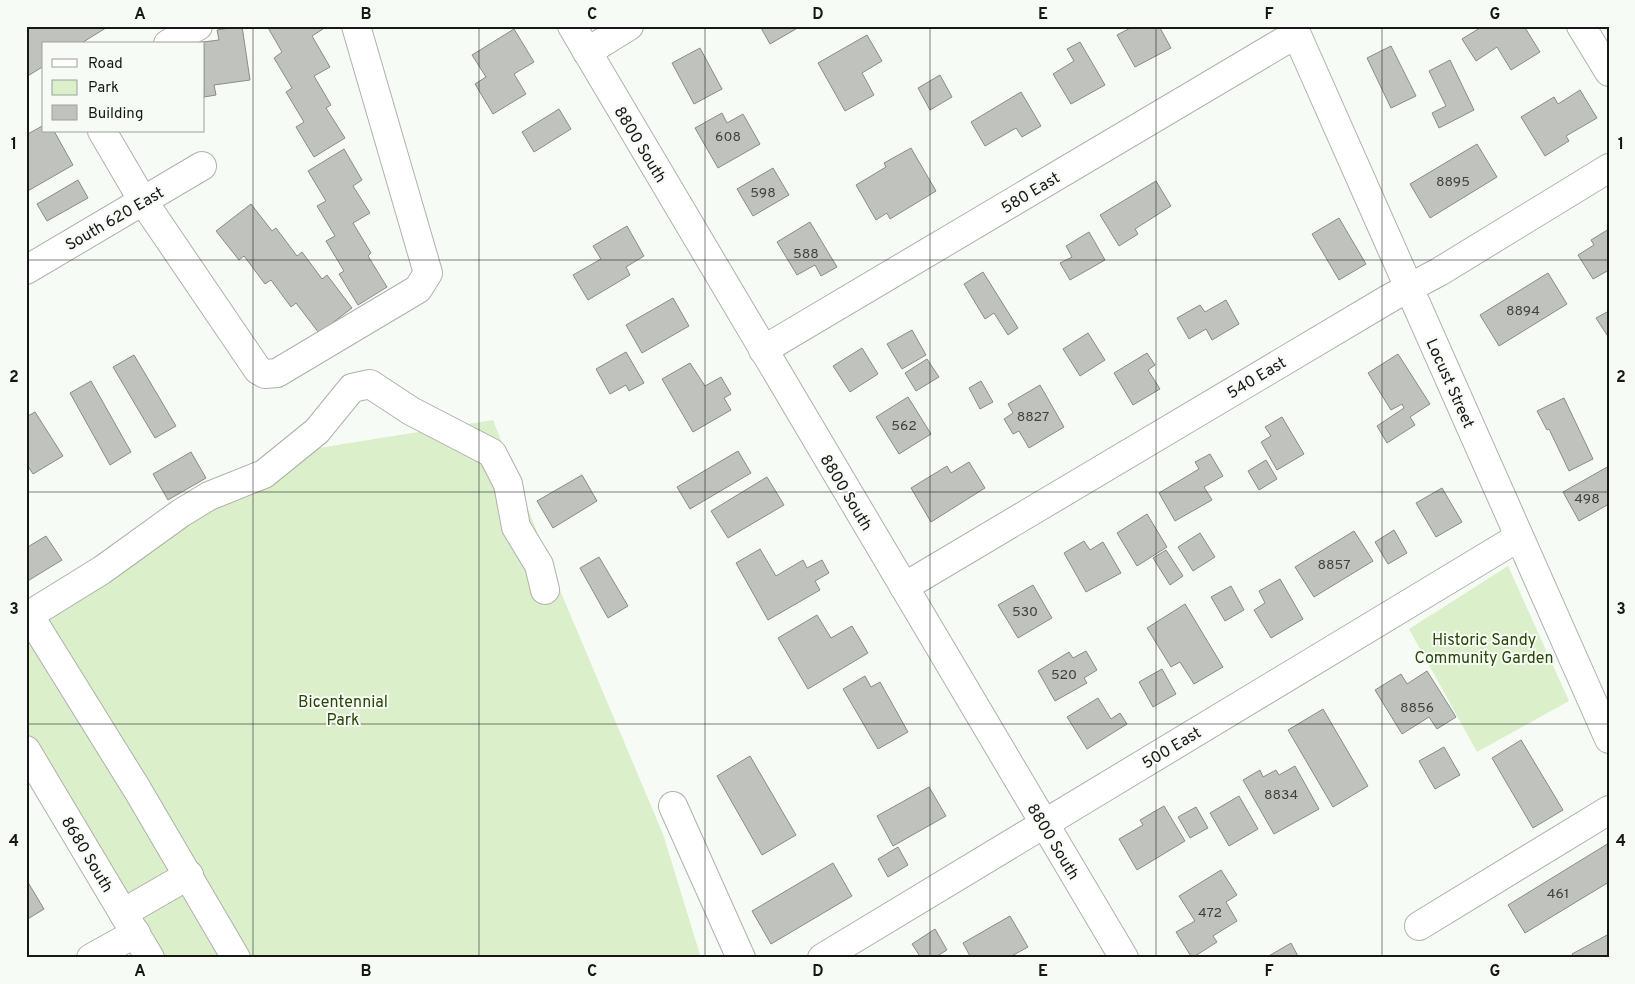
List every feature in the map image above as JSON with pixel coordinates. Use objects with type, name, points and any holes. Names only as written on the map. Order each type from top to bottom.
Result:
[{"type":"street","points":[[171,42],[198,26]]},
{"type":"street","points":[[103,132],[143,201],[258,370],[265,374],[277,373],[418,289],[428,273],[356,26]]},
{"type":"street","name":"8800 South","points":[[572,26],[1124,958]]},
{"type":"street","points":[[587,52],[629,26]]},
{"type":"street","points":[[1581,26],[1609,72]]},
{"type":"street","name":"Locust Street","points":[[1294,30],[1519,537],[1602,705],[1609,739]]},
{"type":"street","name":"580 East","points":[[763,350],[1294,30]]},
{"type":"street","name":"South 620 East","points":[[26,270],[202,166]]},
{"type":"street","name":"540 East","points":[[904,587],[1381,303],[1439,272],[1609,168]]},
{"type":"street","points":[[236,958],[137,789],[28,616],[102,570],[180,513],[209,496],[264,474],[317,431],[352,388],[370,384],[411,411],[492,453],[508,484],[516,527],[539,565],[545,590]]},
{"type":"street","name":"500 East","points":[[822,958],[1519,537]]},
{"type":"street","name":"8680 South","points":[[26,750],[150,958]]},
{"type":"street","points":[[673,806],[741,958]]},
{"type":"street","points":[[1419,926],[1609,810]]},
{"type":"street","points":[[91,958],[129,923],[189,875]]},
{"type":"green space","name":"Bicentennial Park","points":[[493,420],[562,595],[663,834],[701,958],[136,958],[26,772],[26,608],[300,451]]},
{"type":"green space","name":"Historic Sandy Community Garden","points":[[1508,566],[1569,701],[1477,752],[1409,629]]},
{"type":"building","points":[[26,26],[109,26],[83,42],[42,42],[42,67],[26,77]]},
{"type":"building","points":[[242,26],[250,80],[214,85],[216,95],[205,97],[205,42],[203,42],[219,40],[217,30]]},
{"type":"building","points":[[267,26],[321,26],[323,29],[312,36],[330,67],[314,76],[331,105],[326,108],[345,138],[314,157],[296,127],[304,122],[286,92],[292,88],[274,58],[282,52]]},
{"type":"building","points":[[760,26],[801,26],[770,44]]},
{"type":"building","points":[[1134,26],[1159,26],[1171,48],[1135,67],[1117,35]]},
{"type":"building","points":[[1483,26],[1524,26],[1540,52],[1511,70],[1497,47],[1476,61],[1462,39]]},
{"type":"building","points":[[514,29],[534,62],[514,74],[526,94],[493,114],[475,84],[486,77],[472,55]]},
{"type":"building","points":[[867,35],[882,61],[862,73],[874,95],[845,111],[818,63]]},
{"type":"building","points":[[1080,42],[1105,85],[1071,104],[1053,74],[1074,61],[1067,49]]},
{"type":"building","points":[[1391,46],[1416,96],[1391,108],[1367,58]]},
{"type":"building","points":[[700,48],[722,89],[694,104],[672,63]]},
{"type":"building","points":[[1450,60],[1474,110],[1439,128],[1432,113],[1446,106],[1429,71]]},
{"type":"building","points":[[940,75],[952,97],[930,110],[918,88]]},
{"type":"building","points":[[1580,90],[1597,118],[1566,136],[1569,141],[1545,156],[1521,117],[1554,97],[1558,104]]},
{"type":"building","points":[[1021,92],[1041,126],[1022,137],[1016,128],[985,146],[971,122]]},
{"type":"building","points":[[559,109],[571,129],[534,152],[522,132]]},
{"type":"building","points":[[722,113],[727,123],[743,114],[760,144],[718,168],[695,128]]},
{"type":"building","points":[[42,126],[42,132],[55,132],[73,165],[26,192],[26,135]]},
{"type":"building","points":[[1477,144],[1497,177],[1430,218],[1410,184]]},
{"type":"building","points":[[911,148],[936,191],[890,219],[887,213],[876,220],[856,185],[886,167],[884,163]]},
{"type":"building","points":[[344,149],[362,180],[353,186],[370,213],[353,223],[371,253],[368,256],[387,287],[358,305],[339,274],[344,271],[326,241],[335,236],[317,206],[326,201],[308,171]]},
{"type":"building","points":[[773,168],[789,195],[753,216],[737,189]]},
{"type":"building","points":[[78,180],[88,198],[47,221],[37,204]]},
{"type":"building","points":[[1156,181],[1171,206],[1135,229],[1138,234],[1119,246],[1100,215]]},
{"type":"building","points":[[251,204],[272,231],[276,228],[297,256],[302,252],[322,279],[327,275],[352,308],[319,333],[296,303],[291,307],[271,280],[265,284],[244,256],[239,260],[216,231]]},
{"type":"building","points":[[1339,218],[1366,264],[1339,280],[1312,234]]},
{"type":"building","points":[[810,222],[837,267],[821,276],[815,265],[797,275],[777,242]]},
{"type":"building","points":[[627,226],[644,256],[626,267],[630,275],[588,300],[573,275],[601,259],[593,246]]},
{"type":"building","points":[[1609,229],[1609,270],[1593,279],[1578,255],[1594,245],[1591,240]]},
{"type":"building","points":[[1089,232],[1105,260],[1070,280],[1060,263],[1072,257],[1066,246]]},
{"type":"building","points":[[983,272],[1018,328],[1008,335],[994,313],[985,319],[964,284]]},
{"type":"building","points":[[1548,273],[1567,304],[1499,346],[1480,315]]},
{"type":"building","points":[[673,298],[689,326],[642,353],[626,325]]},
{"type":"building","points":[[1226,300],[1239,324],[1212,340],[1206,329],[1189,339],[1177,318],[1200,305],[1205,312]]},
{"type":"building","points":[[1609,311],[1609,338],[1596,318]]},
{"type":"building","points":[[912,330],[926,355],[902,369],[887,344]]},
{"type":"building","points":[[1088,333],[1105,360],[1080,376],[1063,349]]},
{"type":"building","points":[[862,348],[878,374],[850,392],[833,366]]},
{"type":"building","points":[[626,352],[644,383],[629,391],[626,385],[610,394],[596,369]]},
{"type":"building","points":[[1147,353],[1155,365],[1148,370],[1160,389],[1133,405],[1114,373]]},
{"type":"building","points":[[1398,354],[1430,404],[1410,417],[1415,425],[1387,443],[1377,426],[1404,408],[1402,404],[1391,410],[1368,373]]},
{"type":"building","points":[[134,355],[176,426],[155,438],[113,367]]},
{"type":"building","points":[[927,359],[939,377],[916,391],[905,373]]},
{"type":"building","points":[[690,363],[705,386],[721,377],[731,394],[724,398],[731,410],[693,432],[662,379]]},
{"type":"building","points":[[91,381],[131,452],[110,465],[70,393]]},
{"type":"building","points":[[981,381],[993,402],[980,409],[969,388]]},
{"type":"building","points":[[1040,385],[1064,427],[1029,448],[1019,431],[1013,434],[1004,419],[1013,413],[1008,404]]},
{"type":"building","points":[[908,397],[931,434],[899,454],[876,417]]},
{"type":"building","points":[[1564,398],[1593,459],[1569,471],[1549,429],[1547,430],[1537,411]]},
{"type":"building","points":[[35,412],[63,456],[33,474],[26,463],[26,417]]},
{"type":"building","points":[[1282,417],[1304,454],[1277,470],[1261,442],[1271,436],[1265,427]]},
{"type":"building","points":[[738,451],[751,473],[690,509],[677,487]]},
{"type":"building","points":[[191,452],[206,478],[168,500],[153,474]]},
{"type":"building","points":[[1210,454],[1223,476],[1204,487],[1212,500],[1175,521],[1159,493],[1199,469],[1195,462]]},
{"type":"building","points":[[1266,460],[1277,479],[1259,490],[1248,471]]},
{"type":"building","points":[[969,462],[985,488],[931,522],[911,488],[947,466],[951,473]]},
{"type":"building","points":[[1609,466],[1609,504],[1579,521],[1563,492]]},
{"type":"building","points":[[582,475],[597,501],[553,528],[537,501]]},
{"type":"building","points":[[767,477],[784,505],[728,538],[711,511]]},
{"type":"building","points":[[1442,488],[1462,522],[1436,537],[1416,503]]},
{"type":"building","points":[[1147,514],[1167,547],[1137,566],[1117,533]]},
{"type":"building","points":[[1394,530],[1407,553],[1388,564],[1375,542]]},
{"type":"building","points":[[1354,531],[1373,561],[1314,597],[1295,567]]},
{"type":"building","points":[[1200,533],[1215,557],[1193,571],[1178,547]]},
{"type":"building","points":[[46,536],[62,560],[26,582],[26,548]]},
{"type":"building","points":[[1084,541],[1090,550],[1103,542],[1121,573],[1086,592],[1064,553]]},
{"type":"building","points":[[760,549],[776,576],[803,560],[807,568],[822,560],[829,573],[815,581],[820,590],[768,620],[736,563]]},
{"type":"building","points":[[1166,550],[1183,576],[1170,585],[1153,558]]},
{"type":"building","points":[[599,557],[628,606],[608,618],[580,568]]},
{"type":"building","points":[[1280,579],[1303,619],[1271,638],[1254,610],[1265,603],[1259,591]]},
{"type":"building","points":[[1033,585],[1052,618],[1018,638],[998,605]]},
{"type":"building","points":[[1231,586],[1244,610],[1225,621],[1211,597]]},
{"type":"building","points":[[1185,604],[1223,667],[1194,684],[1180,662],[1171,667],[1147,628]]},
{"type":"building","points":[[817,615],[831,638],[852,626],[868,653],[808,689],[778,638]]},
{"type":"building","points":[[1086,651],[1097,670],[1084,678],[1087,683],[1055,701],[1038,671],[1069,652],[1073,658]]},
{"type":"building","points":[[1162,669],[1176,694],[1153,707],[1139,682]]},
{"type":"building","points":[[1427,671],[1456,717],[1437,729],[1429,717],[1402,734],[1375,690],[1401,674],[1407,684]]},
{"type":"building","points":[[865,676],[871,687],[880,682],[908,732],[878,749],[843,689]]},
{"type":"building","points":[[1098,698],[1111,719],[1120,713],[1127,724],[1087,749],[1067,717]]},
{"type":"building","points":[[1323,709],[1368,786],[1333,807],[1288,730]]},
{"type":"building","points":[[1521,740],[1563,810],[1533,828],[1492,758]]},
{"type":"building","points":[[1444,747],[1460,775],[1435,789],[1419,761]]},
{"type":"building","points":[[750,756],[796,835],[762,855],[717,776]]},
{"type":"building","points":[[1295,766],[1319,809],[1274,834],[1243,780],[1260,770],[1263,777],[1276,770],[1279,775]]},
{"type":"building","points":[[929,787],[946,816],[893,846],[877,816]]},
{"type":"building","points":[[1239,796],[1258,829],[1229,846],[1210,813]]},
{"type":"building","points":[[1164,806],[1185,841],[1137,870],[1119,839],[1143,825],[1140,820]]},
{"type":"building","points":[[1196,807],[1208,828],[1190,838],[1178,817]]},
{"type":"building","points":[[1609,843],[1609,882],[1525,933],[1508,905]]},
{"type":"building","points":[[898,847],[908,865],[888,877],[878,859]]},
{"type":"building","points":[[833,863],[852,896],[771,944],[752,911]]},
{"type":"building","points":[[1221,870],[1237,895],[1226,902],[1237,921],[1213,936],[1217,942],[1192,958],[1176,932],[1195,921],[1179,896]]},
{"type":"building","points":[[26,879],[44,909],[26,920]]},
{"type":"building","points":[[1010,916],[1028,947],[1008,958],[971,958],[963,943]]},
{"type":"building","points":[[935,929],[947,950],[934,958],[921,958],[912,944]]},
{"type":"building","points":[[1609,934],[1609,958],[1574,958],[1572,954]]},
{"type":"building","points":[[1291,943],[1299,958],[1267,958],[1267,957]]}]
